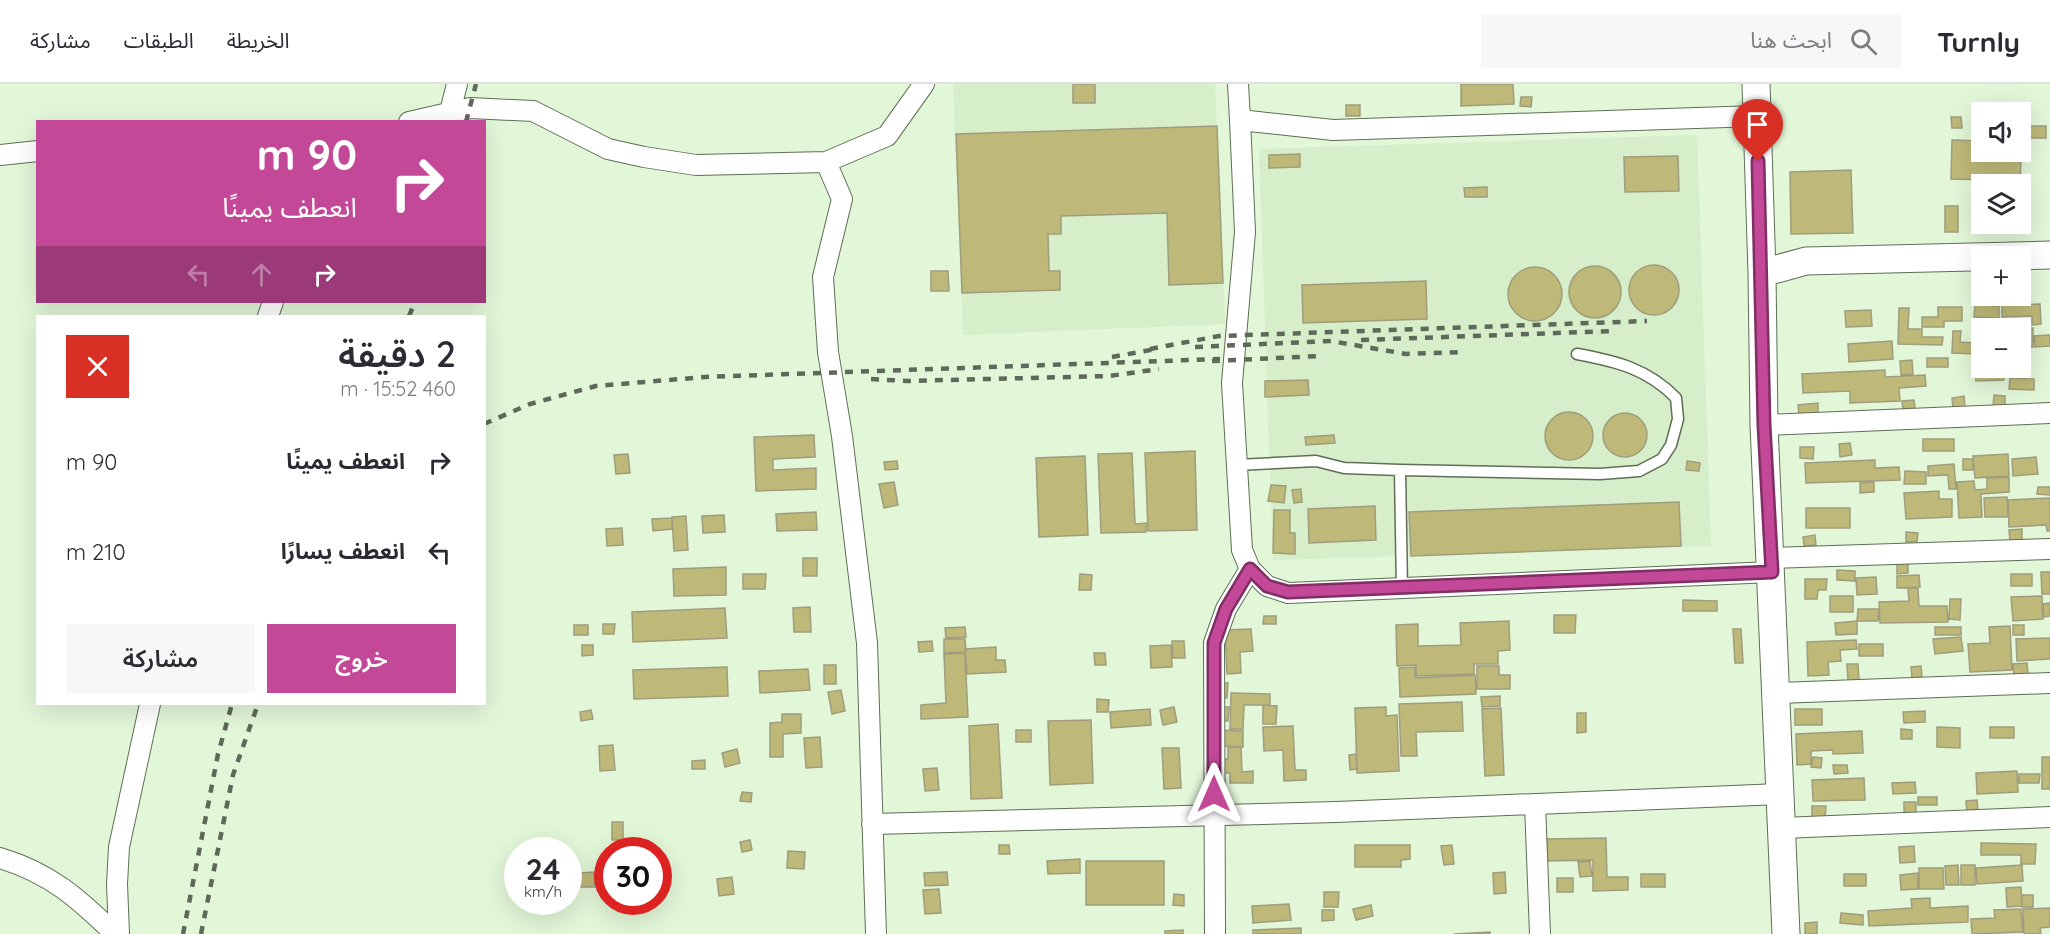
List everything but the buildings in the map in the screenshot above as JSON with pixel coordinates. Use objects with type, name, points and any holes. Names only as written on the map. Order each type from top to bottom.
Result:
[{"type":"main road","points":[[1756,84],[1764,425],[1772,565],[1786,934]]},
{"type":"main road","points":[[1762,273],[1806,261],[2050,255]]},
{"type":"street","points":[[450,112],[457,84]]},
{"type":"street","points":[[417,120],[470,108],[533,111],[608,149],[696,165],[826,162],[887,136],[924,84]]},
{"type":"street","points":[[1238,84],[1245,232],[1232,383],[1242,550],[1250,569],[1267,586],[1288,592],[1402,590],[2050,549]]},
{"type":"street","points":[[1240,120],[1333,130],[1757,116]]},
{"type":"street","points":[[0,155],[36,151]]},
{"type":"street","points":[[826,162],[842,199],[823,277],[828,352],[842,436],[867,643],[876,934]]},
{"type":"street","points":[[1764,425],[2050,413]]},
{"type":"street","points":[[1215,934],[1214,643],[1226,609],[1250,569]]},
{"type":"street","points":[[1776,693],[2050,683]]},
{"type":"street","points":[[117,934],[119,847],[150,705]]},
{"type":"street","points":[[872,824],[1214,815],[1781,794]]},
{"type":"street","points":[[1534,804],[1540,934]]},
{"type":"street","points":[[1782,828],[2050,817]]},
{"type":"street","points":[[0,858],[42,874],[70,892],[117,934]]},
{"type":"lane","points":[[1237,465],[1316,461],[1344,468],[1600,474],[1639,471],[1662,459],[1676,433],[1676,398],[1661,383],[1636,369],[1613,360],[1577,354]]},
{"type":"lane","points":[[1400,470],[1402,590]]},
{"type":"shaded area","points":[[953,84],[1215,84],[1225,324],[963,335]]},
{"type":"shaded area","points":[[1697,135],[1711,546],[1273,560],[1259,149]]},
{"type":"railway","points":[[467,120],[476,84]]},
{"type":"railway","points":[[409,315],[415,303]]},
{"type":"railway","points":[[1150,349],[1219,336],[1647,321]]},
{"type":"railway","points":[[1361,340],[1613,331]]},
{"type":"railway","points":[[1195,347],[1331,341],[1406,354],[1464,352]]},
{"type":"railway","points":[[1112,357],[1156,349]]},
{"type":"railway","points":[[1212,361],[1321,356]]},
{"type":"railway","points":[[486,423],[530,404],[596,386],[705,377],[1220,359]]},
{"type":"railway","points":[[871,379],[907,381],[1109,376],[1159,369]]},
{"type":"railway","points":[[183,934],[218,754],[232,705]]},
{"type":"railway","points":[[201,934],[233,775],[258,705]]},
{"type":"route","points":[[1214,794],[1214,643],[1226,609],[1250,569],[1267,586],[1288,592],[1402,590],[1772,572],[1764,425],[1758,161]]}]
